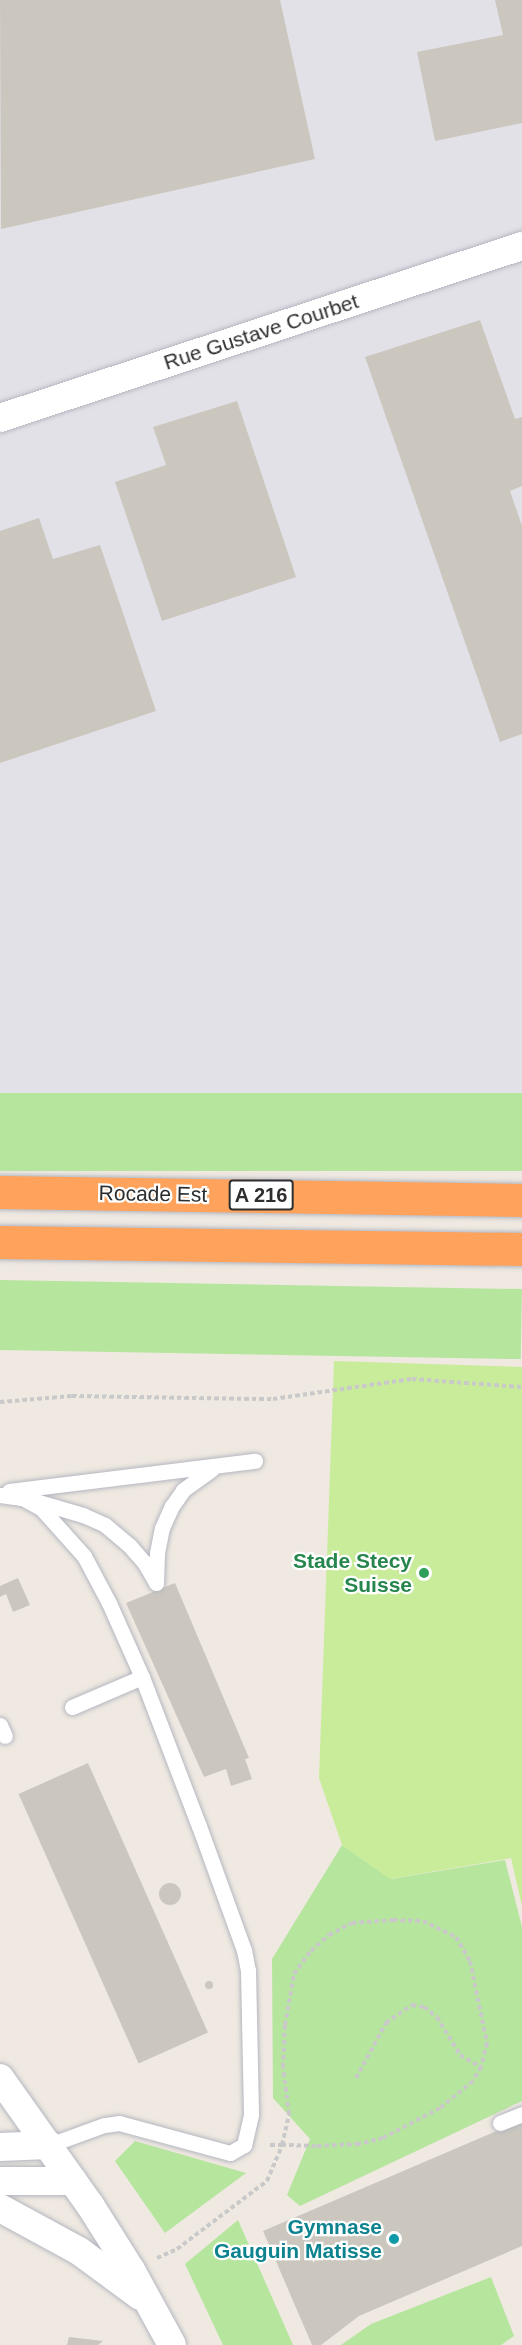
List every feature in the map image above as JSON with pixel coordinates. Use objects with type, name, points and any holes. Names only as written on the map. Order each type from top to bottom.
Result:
[{"type":"highway","name":"Rocade Est","points":[[0,1192],[522,1200]]},
{"type":"highway","points":[[0,1242],[522,1249]]},
{"type":"street","name":"Rue Gustave Courbet","points":[[0,418],[522,246]]},
{"type":"street","points":[[0,2078],[49,2145],[131,2270],[172,2345]]},
{"type":"street","points":[[0,2147],[49,2145]]},
{"type":"street","points":[[0,2181],[73,2181]]},
{"type":"street","points":[[0,2208],[79,2251],[151,2305]]},
{"type":"lane","points":[[0,1494],[255,1461]]},
{"type":"lane","points":[[0,1494],[83,1515],[105,1525],[129,1545],[144,1562],[156,1583],[157,1553],[162,1528],[172,1506],[183,1490],[217,1466]]},
{"type":"lane","points":[[22,1498],[41,1508],[84,1556],[109,1603],[142,1677],[244,1950],[248,1970],[251,2115],[244,2145],[230,2153],[119,2123],[104,2125],[49,2145]]},
{"type":"lane","points":[[72,1707],[142,1677]]},
{"type":"lane","points":[[501,2123],[522,2114]]},
{"type":"path","points":[[0,1402],[72,1396],[273,1399],[412,1379],[522,1387]]},
{"type":"path","points":[[131,2270],[177,2249],[267,2181],[282,2145],[289,2114],[283,2067],[285,2025],[294,1974],[311,1951],[329,1935],[351,1923],[393,1920],[423,1921],[456,1936],[470,1961],[487,2043],[481,2067],[473,2081],[440,2108],[383,2138],[359,2144],[282,2145],[244,2145]]},
{"type":"path","points":[[356,2078],[386,2023],[412,2005],[424,2007],[436,2017],[460,2055],[481,2067]]},
{"type":"shaded area","points":[[0,0],[522,0],[522,1096],[0,1096]]},
{"type":"green space","points":[[0,1093],[522,1093],[522,1171],[0,1171]]},
{"type":"green space","points":[[0,1280],[522,1289],[521,1359],[0,1350]]},
{"type":"green space","name":"Stade Stecy Suisse","points":[[334,1361],[522,1367],[522,1906],[511,1858],[390,1879],[342,1845],[319,1778]]},
{"type":"green space","points":[[342,1845],[391,1879],[505,1860],[522,1927],[522,2101],[300,2206],[287,2195],[310,2139],[273,2098],[272,1959]]},
{"type":"green space","points":[[135,2141],[246,2173],[165,2233],[115,2161]]},
{"type":"green space","points":[[238,2220],[293,2345],[223,2345],[185,2264]]},
{"type":"green space","points":[[491,2277],[514,2336],[501,2345],[341,2345],[371,2324]]},
{"type":"building","points":[[0,0],[280,0],[315,159],[1,229]]},
{"type":"building","points":[[495,0],[522,0],[522,123],[435,141],[417,52],[503,35]]},
{"type":"building","points":[[480,320],[515,419],[522,417],[522,486],[510,491],[522,526],[522,734],[500,742],[365,357]]},
{"type":"building","points":[[237,401],[296,577],[162,621],[115,482],[166,465],[153,427]]},
{"type":"building","points":[[39,518],[53,559],[100,545],[156,711],[0,763],[0,531]]},
{"type":"building","points":[[18,1578],[30,1605],[13,1612],[6,1594],[0,1597],[0,1586]]},
{"type":"building","points":[[175,1583],[249,1758],[245,1759],[252,1779],[231,1786],[226,1769],[204,1777],[126,1603]]},
{"type":"building","points":[[88,1763],[208,2032],[139,2063],[19,1794]]},
{"type":"building","points":[[166,1883],[174,1883],[181,1890],[181,1898],[174,1905],[166,1905],[159,1898],[159,1890]]},
{"type":"building","points":[[209,1981],[213,1985],[209,1989],[205,1985]]},
{"type":"building","name":"Gymnase Gauguin Matisse","points":[[522,2120],[522,2246],[359,2316],[321,2345],[312,2345],[263,2231]]},
{"type":"building","points":[[69,2337],[103,2341],[98,2345],[67,2345]]},
{"type":"place","name":"Stade Stecy Suisse","points":[[424,1573]]},
{"type":"place","name":"Gymnase Gauguin Matisse","points":[[394,2239]]}]
